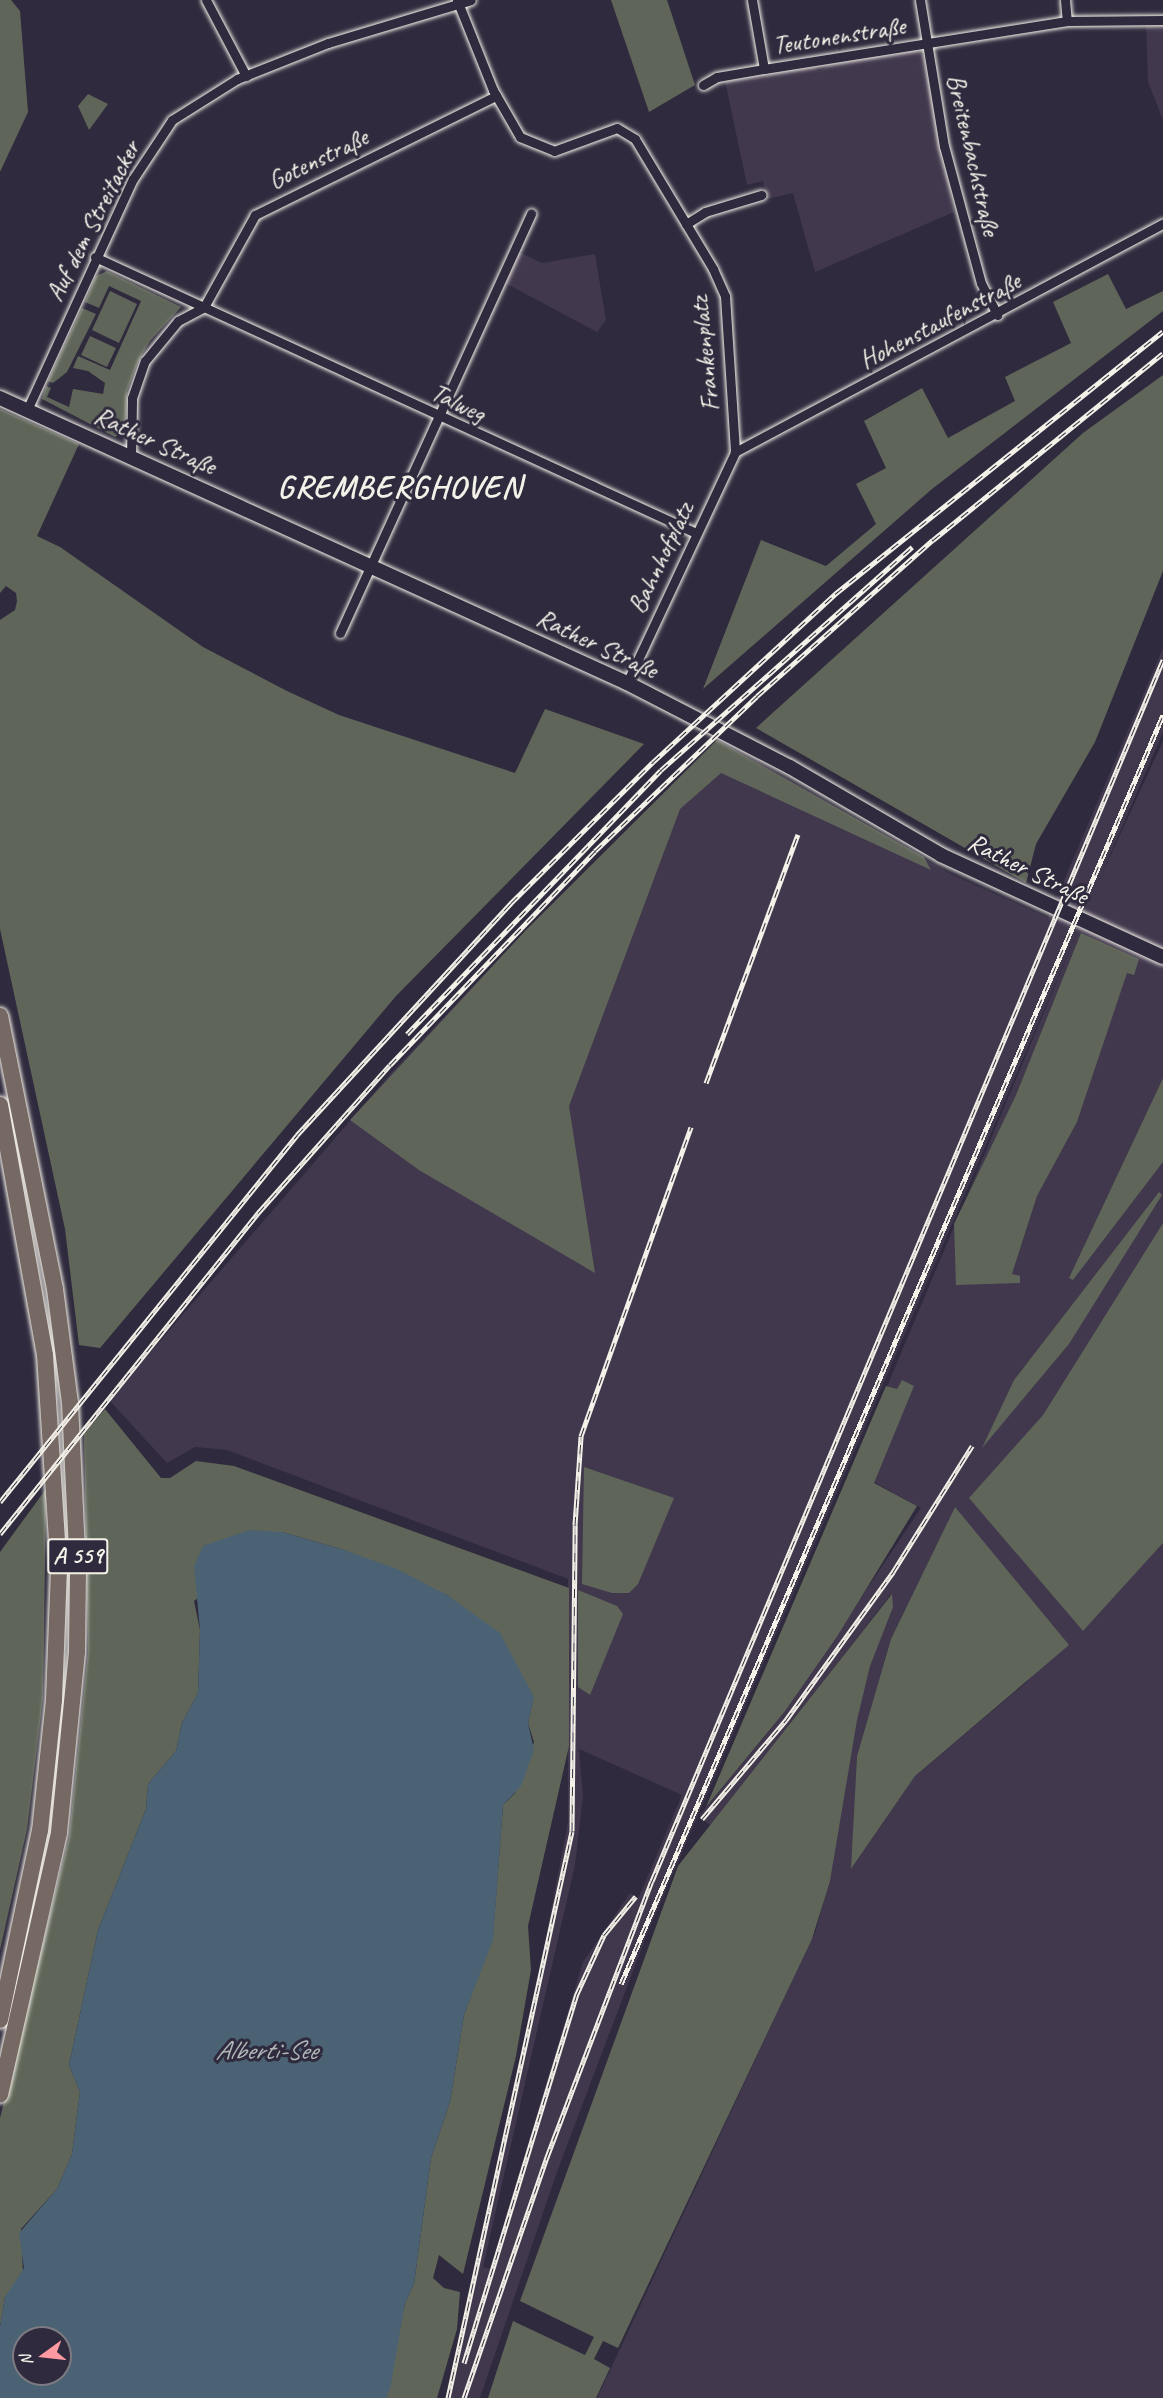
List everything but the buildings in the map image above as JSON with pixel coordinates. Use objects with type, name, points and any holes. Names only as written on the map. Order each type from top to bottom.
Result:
[{"type":"highway","name":"A 559","points":[[0,1016],[55,1289],[70,1403],[78,1569],[75,1681],[59,1833],[0,2094]]},
{"type":"highway","name":"A 559","points":[[0,1105],[45,1355],[59,1557],[54,1700],[41,1820],[0,2020]]},
{"type":"street","points":[[206,0],[246,76]]},
{"type":"street","name":"Auf dem Streitacker","points":[[27,410],[133,178],[172,120],[217,88],[328,43],[458,2],[471,0]]},
{"type":"street","points":[[752,0],[764,69]]},
{"type":"street","name":"Breitenbachstraße","points":[[920,0],[944,146],[981,283],[997,315]]},
{"type":"street","points":[[1065,0],[1067,21]]},
{"type":"street","points":[[458,2],[496,96]]},
{"type":"street","name":"Teutonenstraße","points":[[703,86],[717,77],[1067,21],[1163,20]]},
{"type":"street","name":"Frankenplatz","points":[[496,96],[514,131],[527,142],[554,151],[574,147],[617,128],[628,131],[686,224],[725,296],[735,452]]},
{"type":"street","name":"Gotenstraße","points":[[204,307],[255,215],[496,96]]},
{"type":"street","points":[[686,224],[705,212],[761,195]]},
{"type":"street","points":[[340,633],[531,213]]},
{"type":"street","name":"Hohenstaufenstraße","points":[[735,452],[997,315],[1163,223]]},
{"type":"street","name":"Talweg","points":[[95,257],[439,418],[696,533]]},
{"type":"street","points":[[131,458],[132,398],[145,361],[178,321],[204,307]]},
{"type":"street","name":"Rather Straße","points":[[0,398],[627,683],[781,762],[941,855],[1163,957]]},
{"type":"street","name":"Bahnhofplatz","points":[[627,683],[735,452]]},
{"type":"shaded area","points":[[1146,24],[1163,24],[1163,120],[1148,82]]},
{"type":"shaded area","points":[[916,49],[924,55],[954,212],[815,272],[793,193],[767,199],[763,181],[747,185],[725,81],[813,67],[819,71],[833,63]]},
{"type":"shaded area","points":[[519,252],[542,263],[595,254],[606,320],[597,332],[505,283]]},
{"type":"shaded area","points":[[1163,648],[1163,732],[1098,883],[1163,741],[1163,1078],[1069,1278],[1073,1280],[1163,1162],[1163,1223],[1043,1415],[970,1498],[1083,1631],[1163,1543],[1163,2398],[597,2398],[816,1930],[832,1868],[848,1723],[891,1594],[711,1826],[699,1816],[785,1711],[921,1508],[852,1470],[955,1225],[1012,1274],[1037,1196],[1077,1122],[1127,972],[1133,975],[1081,933],[1016,1095],[963,1205],[1086,912],[647,1934],[557,2172],[480,2398],[445,2398],[523,2058],[568,1822],[568,1579],[227,1450],[195,1447],[167,1463],[109,1400],[393,1071],[527,929],[713,757],[719,738],[950,874],[1048,918]],"holes":[[[1159,1192],[1069,1344],[984,1445],[1014,1380]],[[955,1507],[1028,1681],[915,1776],[852,1868],[857,1756],[891,1639]],[[579,1749],[682,1795],[638,1899],[630,1893],[583,1962],[490,2269],[483,2267],[575,1865],[583,1796]]]},
{"type":"green space","points":[[0,0],[11,0],[20,11],[28,112],[0,172]]},
{"type":"green space","points":[[611,0],[667,0],[695,85],[649,112]]},
{"type":"green space","points":[[88,94],[108,104],[89,130],[78,106]]},
{"type":"green space","points":[[107,271],[181,307],[150,341],[138,362],[127,391],[125,431],[115,437],[42,399],[46,386],[51,388],[47,397],[69,407],[73,389],[103,394],[105,383],[88,371],[73,368],[78,356],[110,370],[141,301],[109,286],[99,308],[85,302],[96,276]]},
{"type":"green space","points":[[1108,274],[1126,309],[1163,291],[1163,311],[932,489],[703,689],[761,540],[826,566],[876,524],[856,484],[886,468],[864,421],[922,388],[948,438],[1015,401],[1005,377],[1071,343],[1053,302]]},
{"type":"green space","points":[[110,291],[137,304],[119,343],[92,330]]},
{"type":"green space","points":[[82,308],[96,314],[67,372],[53,383],[48,381]]},
{"type":"green space","points":[[90,336],[116,348],[107,367],[81,355]]},
{"type":"green space","points":[[1163,375],[1163,571],[1095,742],[1036,844],[1026,883],[756,728],[1083,433]]},
{"type":"green space","points":[[0,409],[79,444],[37,536],[60,547],[203,647],[287,691],[339,715],[515,773],[545,709],[644,744],[396,996],[100,1348],[79,1345],[65,1229],[0,929],[0,620],[15,610],[17,601],[16,593],[6,586],[0,593]]},
{"type":"green space","points":[[717,740],[924,857],[931,870],[721,773],[680,809],[569,1106],[595,1273],[419,1170],[350,1120],[527,929]]},
{"type":"green space","points":[[1081,933],[1139,959],[1134,975],[1127,973],[1077,1122],[1037,1196],[1012,1274],[1020,1276],[1020,1283],[956,1285],[954,1224],[1016,1095]]},
{"type":"green space","points":[[1163,1078],[1163,1162],[1073,1280],[1069,1278]]},
{"type":"green space","points":[[1159,1192],[1162,1195],[1069,1344],[982,1448],[1014,1380]]},
{"type":"green space","points":[[1163,1223],[1163,1543],[1083,1631],[969,1498],[1043,1415]]},
{"type":"green space","points":[[902,1380],[914,1386],[874,1483],[917,1506],[838,1635],[785,1711],[706,1807],[886,1386],[897,1389]]},
{"type":"green space","points":[[105,1409],[161,1478],[170,1478],[196,1461],[234,1466],[569,1588],[569,1746],[528,1926],[531,1970],[516,2056],[463,2274],[439,2255],[433,2278],[444,2288],[460,2292],[457,2329],[437,2398],[386,2398],[405,2303],[414,2284],[431,2158],[450,2102],[464,2015],[493,1936],[503,1805],[515,1793],[534,1742],[528,1723],[533,1701],[466,1610],[447,1595],[344,1550],[282,1532],[194,1601],[200,1630],[198,1693],[182,1723],[176,1751],[148,1784],[146,1809],[98,1930],[69,2065],[80,2092],[72,2154],[57,2189],[21,2229],[23,2274],[5,2297],[0,2327],[0,2118],[69,1837],[88,1652],[84,1434]]},
{"type":"green space","points":[[584,1467],[674,1498],[638,1584],[629,1593],[612,1593],[582,1584]]},
{"type":"green space","points":[[46,1489],[43,1699],[27,1829],[0,1950],[0,1552]]},
{"type":"green space","points":[[955,1507],[1069,1645],[915,1776],[851,1869],[857,1756],[891,1639]]},
{"type":"green space","points":[[578,1590],[617,1606],[623,1614],[590,1695],[578,1687]]},
{"type":"green space","points":[[892,1594],[893,1607],[870,1666],[857,1720],[830,1881],[812,1939],[618,2348],[603,2341],[594,2359],[610,2368],[596,2398],[488,2398],[513,2321],[585,2355],[594,2337],[520,2301],[678,1866]]},
{"type":"water","name":"Alberti-See","points":[[249,1530],[282,1532],[344,1550],[397,1569],[447,1595],[500,1633],[534,1697],[528,1723],[534,1750],[521,1786],[503,1805],[493,1940],[464,2015],[450,2102],[431,2158],[414,2284],[405,2303],[390,2389],[386,2398],[0,2398],[0,2327],[5,2297],[24,2268],[19,2233],[57,2189],[72,2154],[80,2092],[69,2065],[98,1930],[146,1809],[148,1784],[176,1751],[182,1723],[198,1693],[200,1630],[194,1566],[203,1546]]},
{"type":"railway","points":[[0,1502],[297,1135],[511,903],[653,762],[835,594],[1163,331]]},
{"type":"railway","points":[[0,1534],[258,1213],[390,1065],[595,851],[757,696],[933,540],[1163,353]]},
{"type":"railway","points":[[407,1034],[661,770],[912,547]]},
{"type":"railway","points":[[464,2398],[547,2157],[652,1881],[1163,660]]},
{"type":"railway","points":[[621,1984],[1163,715]]},
{"type":"railway","points":[[706,1083],[798,834]]},
{"type":"railway","points":[[448,2398],[572,1831],[575,1525],[581,1436],[691,1127]]},
{"type":"railway","points":[[702,1819],[786,1720],[893,1572],[972,1446]]},
{"type":"railway","points":[[464,2363],[576,1996],[604,1935],[636,1896]]},
{"type":"district","name":"GREMBERGHOVEN","points":[[400,487]]}]
